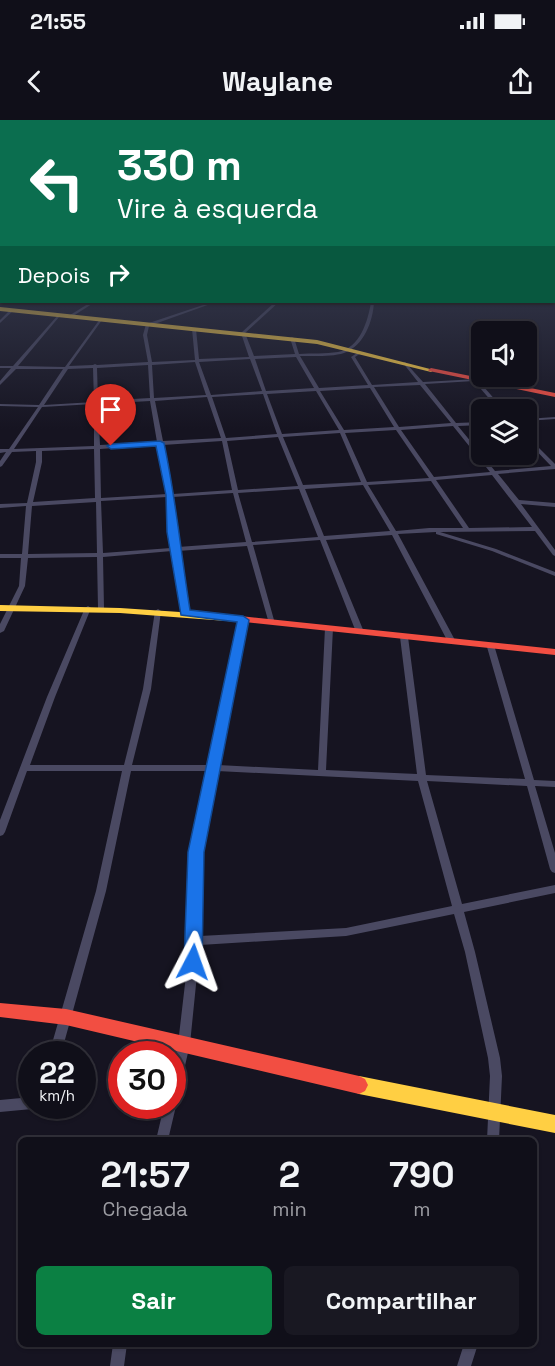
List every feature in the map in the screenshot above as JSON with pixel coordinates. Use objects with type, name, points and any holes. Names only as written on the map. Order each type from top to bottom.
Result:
[{"type":"street","points":[[36,313],[292,338],[471,379]]},
{"type":"street","points":[[0,384],[63,316],[69,313]]},
{"type":"street","points":[[147,325],[182,313]]},
{"type":"street","points":[[243,333],[265,313]]},
{"type":"street","points":[[372,313],[353,357],[467,529]]},
{"type":"street","points":[[0,465],[43,406],[65,368],[100,320]]},
{"type":"street","points":[[147,325],[145,335],[150,363],[152,399],[170,495],[170,514],[185,613]]},
{"type":"street","points":[[194,329],[197,361],[224,439],[271,620]]},
{"type":"street","points":[[243,333],[280,435],[360,632]]},
{"type":"street","points":[[292,338],[297,355],[341,430],[364,482],[395,534],[452,642]]},
{"type":"street","points":[[0,367],[65,368],[355,351]]},
{"type":"street","points":[[405,363],[517,502],[555,554]]},
{"type":"street","points":[[0,832],[51,697],[95,608],[100,555],[99,447],[95,365]]},
{"type":"street","points":[[0,405],[43,406],[471,380]]},
{"type":"street","points":[[481,387],[492,399]]},
{"type":"street","points":[[512,387],[555,395]]},
{"type":"street","points":[[537,419],[555,418]]},
{"type":"street","points":[[0,451],[471,423]]},
{"type":"street","points":[[537,448],[555,467]]},
{"type":"street","points":[[0,632],[6,608],[22,586],[28,505],[39,462],[39,450]]},
{"type":"street","points":[[0,506],[434,479],[555,467]]},
{"type":"street","points":[[517,502],[555,505]]},
{"type":"street","points":[[0,556],[100,555],[429,530],[536,529]]},
{"type":"street","points":[[429,530],[494,549],[555,574]]},
{"type":"street","points":[[6,608],[95,608],[185,613],[243,620],[271,620],[491,647],[555,652]]},
{"type":"street","points":[[59,1041],[101,891],[132,745],[147,689],[158,611]]},
{"type":"street","points":[[184,1041],[195,941],[196,852],[243,620]]},
{"type":"street","points":[[322,773],[329,628]]},
{"type":"street","points":[[404,637],[422,779],[459,908],[494,1058],[496,1076],[493,1137]]},
{"type":"street","points":[[491,647],[555,869]]},
{"type":"street","points":[[26,768],[128,770],[213,768],[555,784]]},
{"type":"street","points":[[195,941],[346,932],[555,889]]},
{"type":"street","points":[[0,1010],[66,1017],[171,1041]]},
{"type":"street","points":[[186,1044],[352,1084],[555,1124]]},
{"type":"street","points":[[0,1106],[18,1104]]},
{"type":"street","points":[[163,1137],[167,1119]]},
{"type":"street","points":[[117,1366],[120,1347]]},
{"type":"street","points":[[464,1366],[470,1347]]},
{"type":"traffic: slow","points":[[40,313],[317,342],[431,370]]},
{"type":"traffic: slow","points":[[0,608],[120,610],[240,619]]},
{"type":"traffic: slow","points":[[359,1085],[555,1124]]},
{"type":"traffic: jam","points":[[431,370],[555,395]]},
{"type":"traffic: jam","points":[[240,619],[555,652]]},
{"type":"traffic: jam","points":[[0,1010],[66,1017],[359,1085]]},
{"type":"route","points":[[111,446],[160,443],[170,495],[172,532],[185,613],[243,620],[196,852],[193,962]]}]
